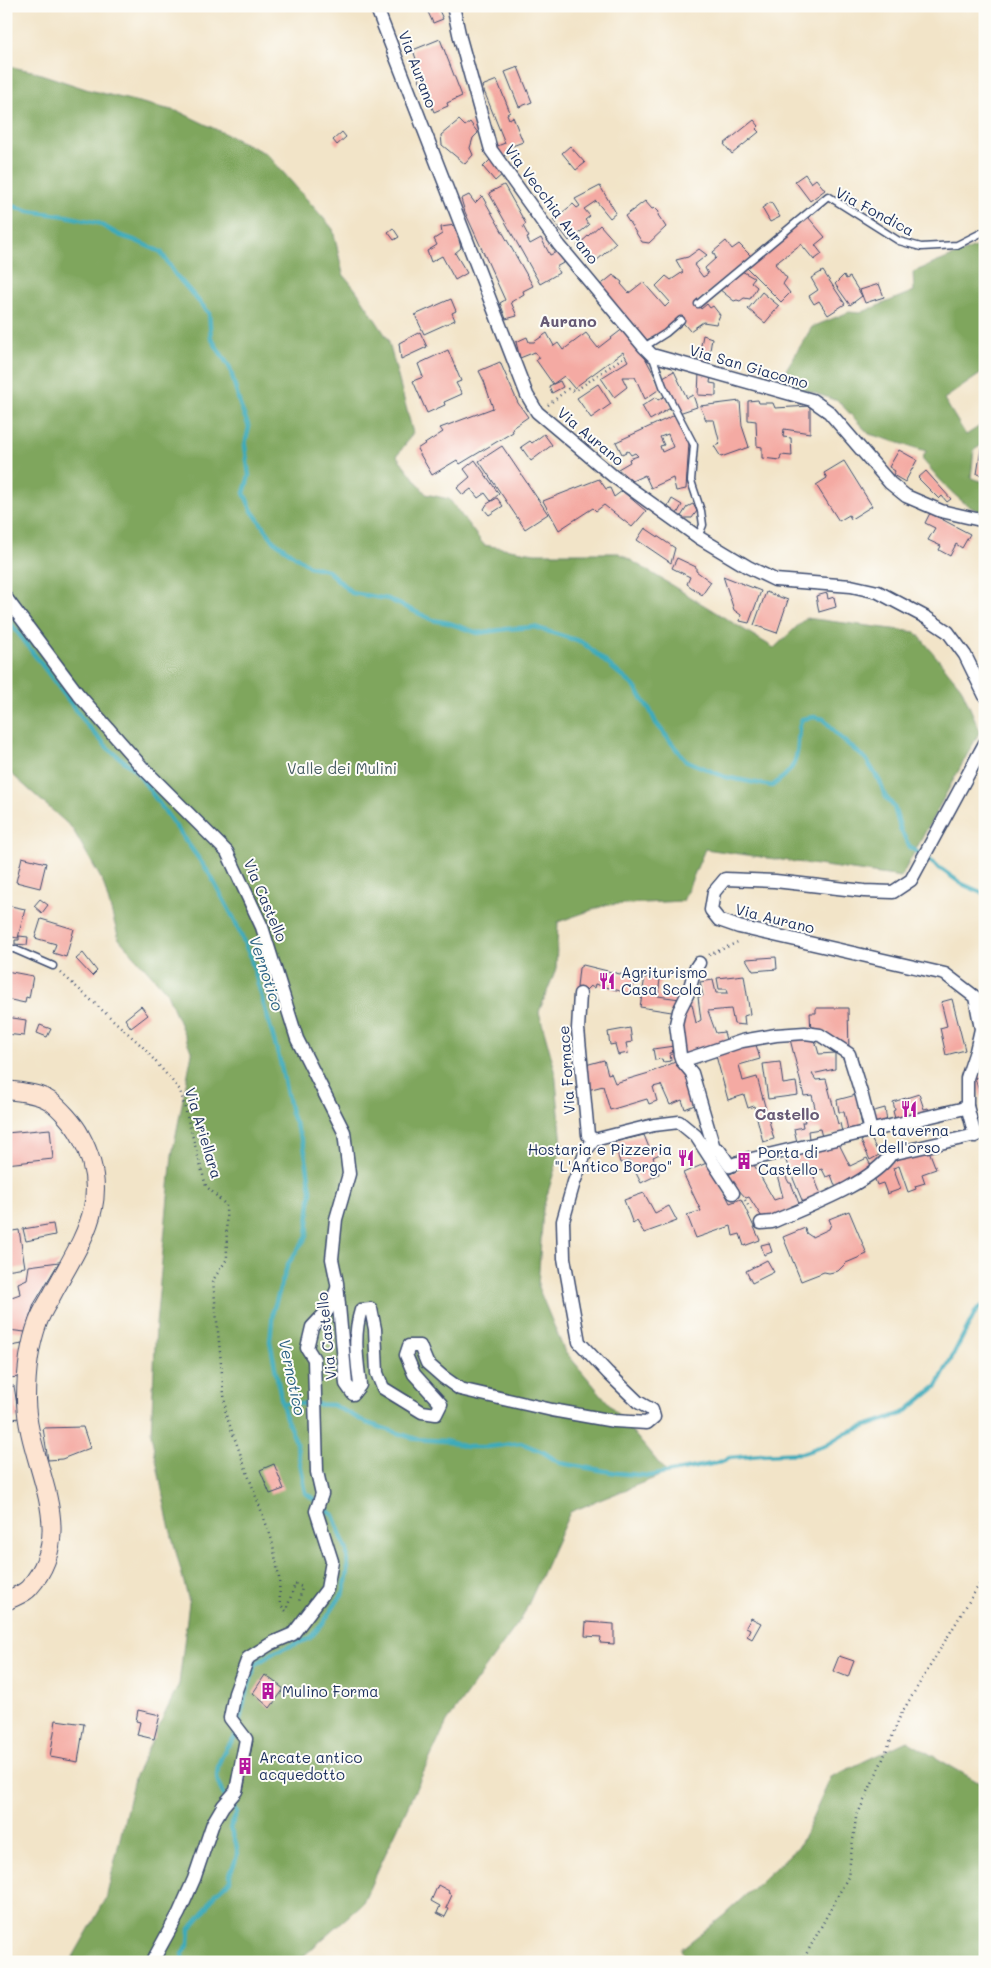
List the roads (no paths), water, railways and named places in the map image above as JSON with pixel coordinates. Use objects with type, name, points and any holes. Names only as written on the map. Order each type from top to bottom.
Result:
[{"type":"main road","points":[[6,1090],[24,1092],[50,1101],[76,1127],[87,1147],[96,1179],[94,1210],[85,1235],[38,1322],[29,1360],[26,1401],[32,1445],[48,1498],[53,1534],[46,1560],[28,1589],[6,1601]]},
{"type":"street","name":"Via Aurano","points":[[376,6],[527,395],[537,412],[613,476],[698,537],[748,567],[776,580],[850,586],[878,592],[927,618],[948,632],[965,655],[985,696]]},
{"type":"street","name":"Via Vecchia Aurano","points":[[453,6],[491,150],[559,245],[645,350]]},
{"type":"street","name":"Via San Giacomo","points":[[645,350],[812,400],[829,412],[890,483],[906,496],[941,512],[985,520]]},
{"type":"street","name":"Via Castello","points":[[6,598],[84,701],[142,767],[227,852],[262,927],[297,1039],[344,1132],[349,1174],[336,1220],[332,1259],[337,1289],[346,1384],[353,1394],[360,1385],[355,1345],[357,1322],[361,1310],[371,1309],[375,1329],[378,1373],[383,1388],[422,1412],[436,1414],[441,1404],[414,1374],[406,1355],[409,1346],[420,1346],[427,1363],[443,1378],[460,1389],[578,1415],[622,1422],[648,1423],[654,1417],[652,1410],[638,1402],[579,1342],[564,1258],[563,1221],[574,1182],[587,1149],[594,1140]]},
{"type":"street","name":"Via Aurano","points":[[980,1135],[968,1106],[967,1078],[981,1029],[975,997],[945,974],[719,920],[711,910],[714,892],[725,879],[775,880],[864,892],[893,892],[912,880],[984,746]]},
{"type":"street","points":[[699,962],[689,991],[679,1011],[676,1024],[682,1062],[692,1072],[714,1148]]},
{"type":"street","name":"Via Fornace","points":[[580,994],[578,1029],[588,1135],[594,1140]]},
{"type":"street","points":[[682,1062],[742,1042],[776,1035],[805,1033],[820,1035],[848,1054],[871,1131]]},
{"type":"street","points":[[752,1159],[968,1106]]},
{"type":"street","points":[[594,1140],[679,1122],[696,1136],[733,1193]]},
{"type":"street","points":[[761,1223],[772,1222],[852,1185],[872,1172],[887,1160],[891,1154],[980,1135]]},
{"type":"street","points":[[701,1144],[719,1150],[730,1166],[737,1163]]},
{"type":"street","points":[[152,1962],[194,1879],[213,1823],[223,1806],[236,1791],[246,1740],[230,1718],[235,1694],[248,1658],[272,1643],[293,1634],[327,1589],[332,1562],[316,1512],[322,1494],[316,1472],[314,1359],[308,1348],[312,1327],[328,1310],[337,1289]]},
{"type":"lane","name":"Via Fondica","points":[[698,304],[828,196],[899,241],[921,247],[957,245],[985,231]]},
{"type":"lane","points":[[645,350],[681,320]]},
{"type":"lane","name":"Via Vecchia Aurano","points":[[645,350],[694,445],[691,481],[701,511],[703,525],[698,537]]},
{"type":"lane","points":[[6,949],[14,949],[53,966]]},
{"type":"waterway","points":[[6,204],[29,211],[98,223],[119,235],[161,252],[175,274],[209,313],[211,338],[230,368],[240,405],[249,427],[245,445],[249,476],[244,493],[252,511],[274,541],[309,566],[327,570],[352,593],[388,599],[433,620],[449,623],[478,633],[534,627],[582,642],[634,686],[656,723],[685,760],[725,777],[772,786],[784,777],[794,763],[799,727],[802,719],[814,717],[824,719],[838,736],[866,759],[880,782],[885,796],[894,807],[901,831],[910,847],[962,884],[985,894]]},
{"type":"waterway","name":"Vernotico","points":[[6,617],[87,725],[108,748],[136,771],[209,873],[233,917],[250,956],[280,1061],[291,1113],[304,1146],[311,1190],[307,1236],[288,1264],[273,1311],[270,1341],[282,1403],[296,1442],[306,1493],[333,1515],[347,1551],[348,1572],[344,1591],[324,1622],[309,1639],[275,1652],[256,1664],[245,1697],[239,1724]]},
{"type":"waterway","points":[[282,1403],[333,1405],[367,1423],[416,1439],[445,1441],[466,1447],[487,1447],[521,1443],[543,1452],[560,1463],[617,1473],[650,1476],[717,1463],[729,1458],[802,1453],[826,1445],[846,1433],[904,1413],[937,1386],[976,1311],[985,1304]]},
{"type":"waterway","name":"Vernotico","points":[[184,1962],[182,1954],[189,1944],[190,1929],[204,1912],[215,1894],[230,1881],[236,1858],[236,1844],[230,1828],[237,1812],[221,1789],[217,1775],[221,1758],[237,1732]]},
{"type":"place","name":"Agriturismo Casa Scola","points":[[607,981]]},
{"type":"place","name":"La taverna dell'orso","points":[[909,1109]]},
{"type":"place","name":"Hostaria e Pizzeria \"L'Antico Borgo\"","points":[[686,1158]]},
{"type":"place","name":"Porta di Castello","points":[[744,1161]]},
{"type":"place","name":"Mulino Forma","points":[[268,1691]]},
{"type":"place","name":"Arcate antico acquedotto","points":[[245,1766]]},
{"type":"district","name":"Aurano","points":[[568,320]]},
{"type":"district","name":"Castello","points":[[787,1113]]},
{"type":"park label","name":"Valle dei Mulini","points":[[342,768]]}]
